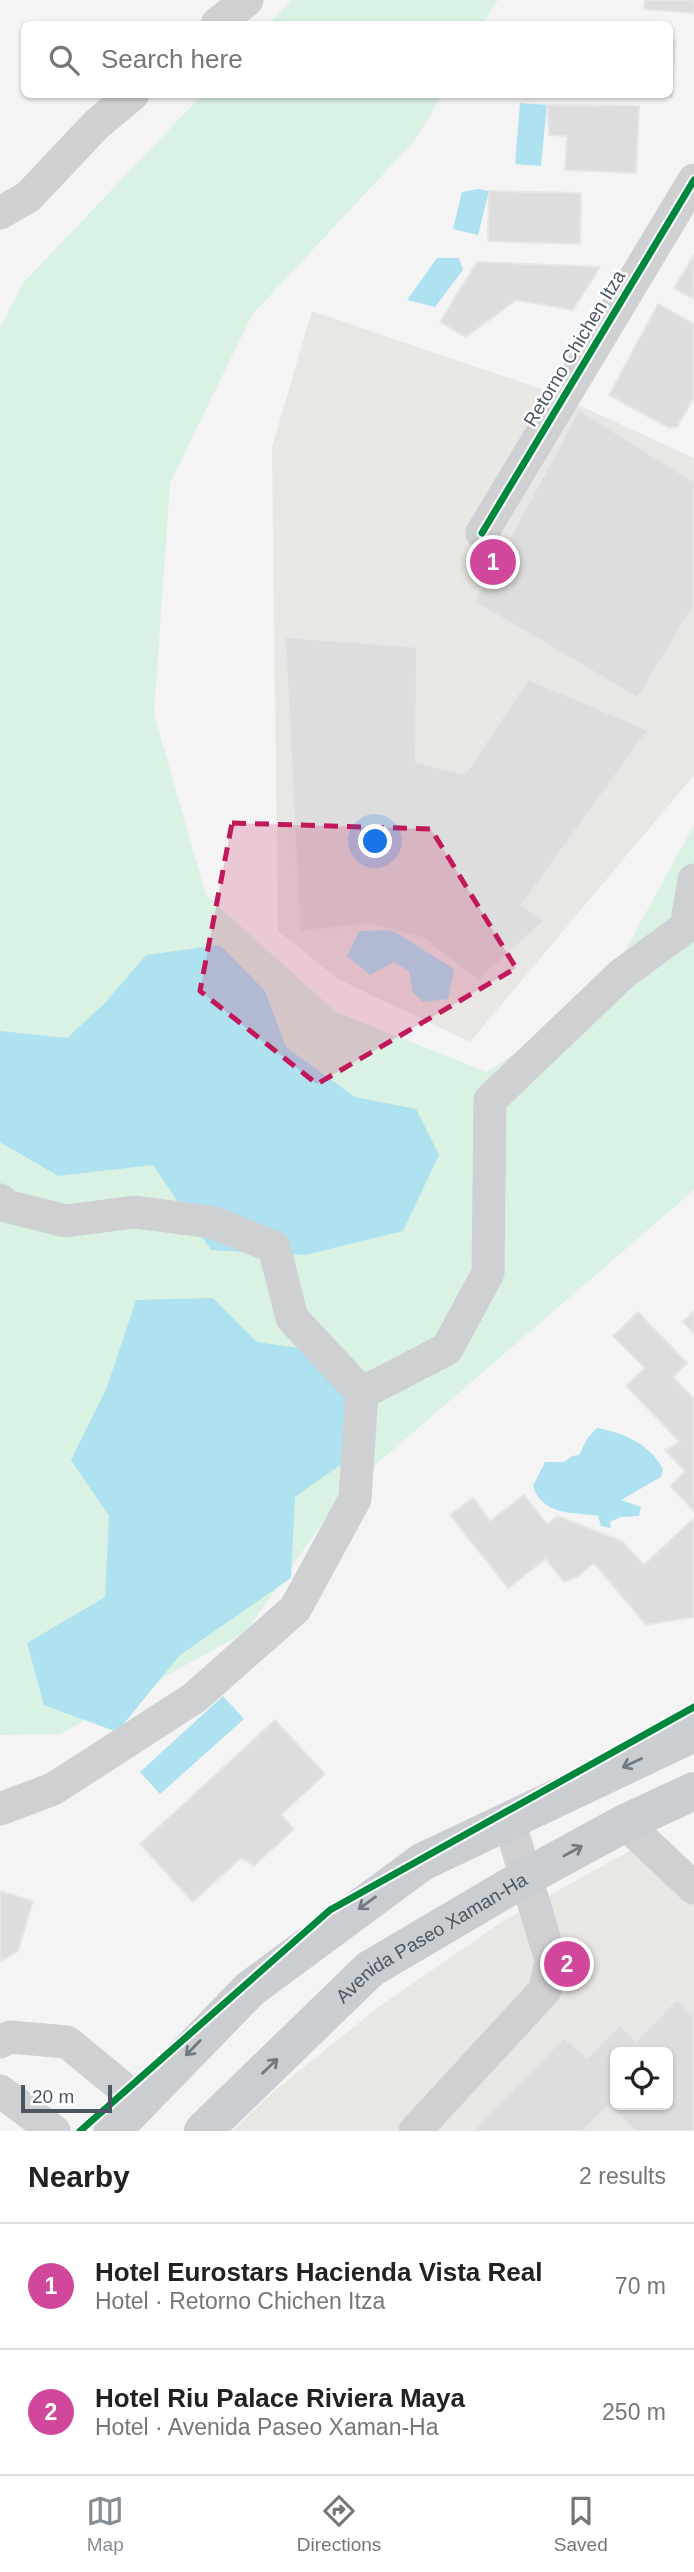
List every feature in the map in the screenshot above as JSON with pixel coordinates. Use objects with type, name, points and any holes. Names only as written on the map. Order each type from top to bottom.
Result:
[{"type":"main road","points":[[112,2131],[250,1989],[422,1862],[694,1734]]},
{"type":"main road","name":"Avenida Paseo Xaman-Ha","points":[[204,2131],[370,1969],[526,1877],[625,1823],[694,1791]]},
{"type":"street","points":[[221,21],[247,0]]},
{"type":"street","points":[[0,213],[28,197],[97,124],[128,98]]},
{"type":"street","name":"Retorno Chichen Itza","points":[[482,533],[694,180]]},
{"type":"street","points":[[362,1394],[447,1349],[488,1273],[490,1100],[622,974],[686,927],[694,880]]},
{"type":"street","points":[[0,1200],[2,1205],[66,1221],[134,1212],[212,1222],[274,1247],[292,1318],[362,1394],[355,1499],[295,1609],[194,1698],[53,1789],[0,1809]]},
{"type":"street","points":[[0,1785],[35,1797]]},
{"type":"street","points":[[415,2131],[545,1990],[551,1960],[509,1821]]},
{"type":"street","points":[[625,1823],[694,1888]]},
{"type":"street","points":[[0,2042],[10,2037],[67,2042],[140,2102]]},
{"type":"street","points":[[0,2091],[54,2131]]},
{"type":"highlighted area","points":[[232,823],[431,829],[516,968],[317,1084],[200,991]]},
{"type":"shaded area","points":[[312,311],[550,392],[694,458],[694,775],[470,1042],[338,979],[278,931],[272,447]]},
{"type":"shaded area","points":[[635,1848],[694,1901],[694,2131],[233,2131],[267,2097],[377,2008],[503,1921]]},
{"type":"green space","points":[[291,0],[498,0],[485,21],[272,21]]},
{"type":"green space","points":[[199,98],[440,98],[415,140],[252,315],[170,483],[154,714],[206,895],[336,1012],[487,1072],[600,996],[694,825],[694,1190],[344,1492],[246,1632],[60,1734],[0,1735],[0,328],[24,282]]},
{"type":"water","points":[[520,103],[547,105],[541,166],[515,164]]},
{"type":"water","points":[[478,189],[489,191],[478,235],[453,229],[462,192]]},
{"type":"water","points":[[437,258],[459,258],[463,270],[435,307],[407,300]]},
{"type":"water","points":[[392,930],[454,969],[448,999],[423,1002],[413,993],[409,971],[394,962],[370,975],[347,956],[359,931]]},
{"type":"water","points":[[220,945],[265,991],[286,1047],[355,1097],[416,1109],[439,1155],[403,1231],[305,1255],[211,1250],[153,1165],[58,1176],[0,1142],[0,1031],[67,1038],[105,1003],[146,955]]},
{"type":"water","points":[[213,1298],[257,1342],[312,1350],[359,1400],[353,1456],[295,1497],[291,1578],[180,1655],[117,1732],[44,1705],[27,1643],[105,1597],[109,1516],[71,1460],[107,1387],[136,1300]]},
{"type":"water","points":[[597,1428],[635,1441],[651,1453],[663,1469],[661,1477],[621,1500],[641,1507],[639,1516],[621,1517],[610,1522],[611,1528],[601,1526],[598,1516],[550,1507],[537,1495],[533,1486],[545,1462],[564,1462],[579,1455],[588,1437]]},
{"type":"water","points":[[223,1696],[244,1719],[160,1794],[140,1772]]},
{"type":"building","points":[[645,0],[694,0],[694,13],[644,9]]},
{"type":"building","points":[[673,40],[675,40],[673,78]]},
{"type":"building","points":[[547,105],[639,106],[636,173],[565,170],[567,136],[549,135]]},
{"type":"building","points":[[489,191],[581,193],[580,244],[488,241]]},
{"type":"building","points":[[694,255],[694,299],[674,288]]},
{"type":"building","points":[[477,262],[600,267],[573,310],[516,300],[466,337],[440,322]]},
{"type":"building","points":[[658,304],[694,324],[694,397],[677,427],[669,428],[609,395]]},
{"type":"building","points":[[579,410],[694,482],[694,605],[638,698],[475,602]]},
{"type":"building","points":[[285,637],[417,647],[416,762],[465,774],[528,679],[648,730],[522,905],[544,921],[478,981],[424,939],[370,924],[300,931]]},
{"type":"building","points":[[694,1311],[694,1333],[683,1322]]},
{"type":"building","points":[[638,1312],[687,1363],[673,1377],[694,1399],[694,1511],[670,1486],[685,1471],[665,1450],[680,1442],[626,1386],[645,1368],[613,1336]]},
{"type":"building","points":[[524,1495],[547,1524],[558,1516],[622,1541],[644,1565],[694,1518],[694,1617],[646,1625],[594,1563],[577,1577],[564,1582],[546,1559],[508,1588],[450,1515],[473,1498],[490,1521]]},
{"type":"building","points":[[275,1720],[325,1774],[281,1815],[294,1829],[254,1866],[241,1858],[193,1902],[140,1844]]},
{"type":"building","points":[[0,1891],[33,1901],[18,1951],[0,1962]]},
{"type":"building","points":[[677,1999],[694,2016],[694,2131],[635,2131],[614,2110],[673,2110],[673,2047],[610,2047],[610,2106],[583,2131],[473,2131],[564,2037],[587,2058],[620,2025],[636,2041]]},
{"type":"cycle path","points":[[482,533],[694,180]]},
{"type":"cycle path","points":[[80,2131],[330,1910],[694,1707]]},
{"type":"place","name":"Hotel Eurostars Hacienda Vista Real","points":[[493,562]]},
{"type":"place","name":"Hotel Riu Palace Riviera Maya","points":[[567,1964]]}]
